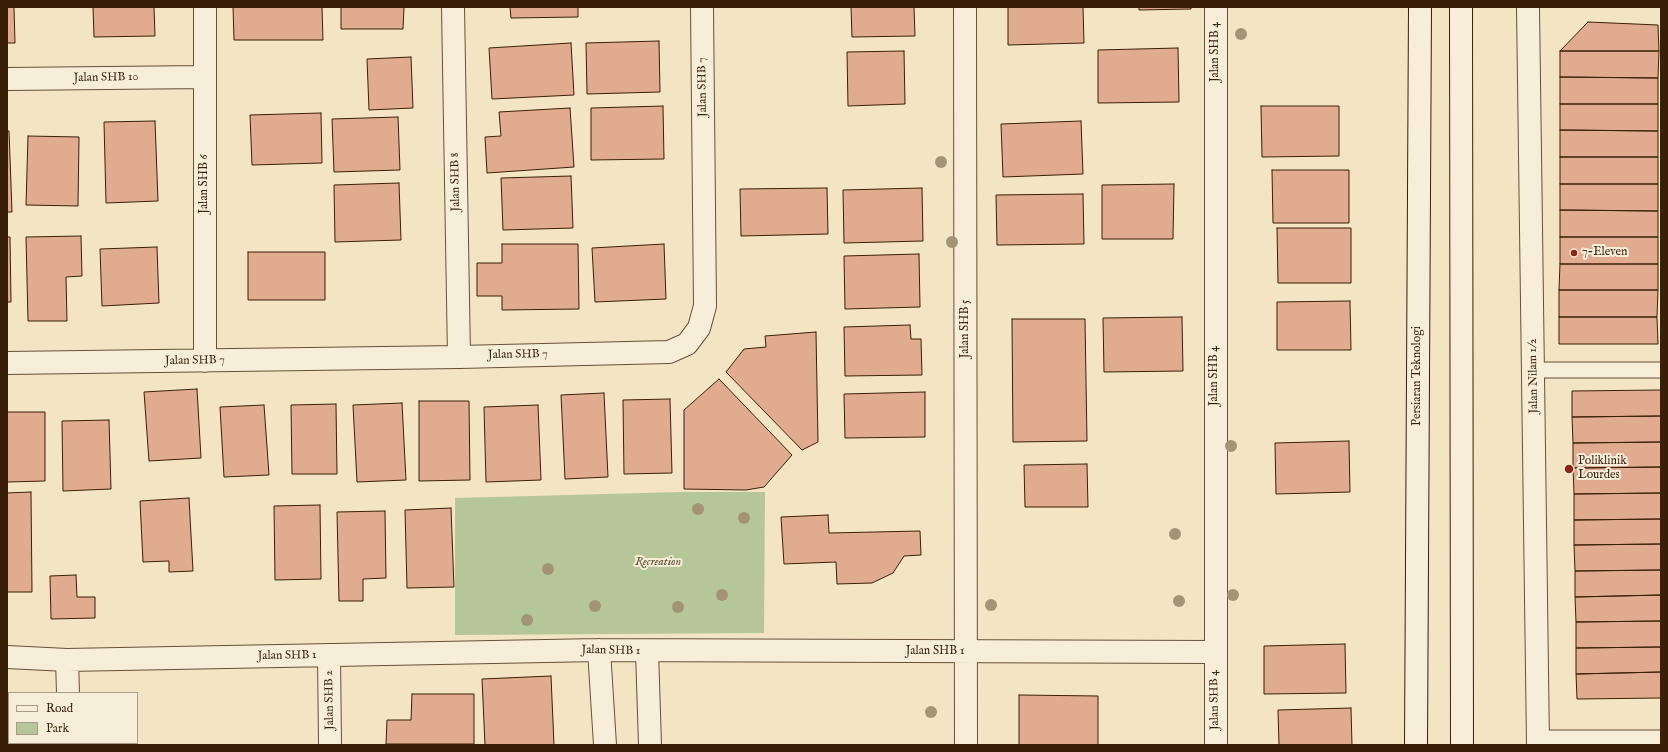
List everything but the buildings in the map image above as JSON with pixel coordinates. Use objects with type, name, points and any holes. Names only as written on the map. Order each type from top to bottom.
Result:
[{"type":"street","name":"Jalan SHB 6","points":[[205,7],[205,361]]},
{"type":"street","name":"Jalan SHB 8","points":[[453,7],[459,357]]},
{"type":"street","name":"Jalan SHB 7","points":[[7,363],[459,357],[669,352],[686,344],[699,328],[704,306],[702,7]]},
{"type":"street","name":"Jalan SHB 5","points":[[965,7],[966,745]]},
{"type":"street","name":"Jalan SHB 4","points":[[1216,7],[1216,745]]},
{"type":"street","name":"Persiaran Teknologi","points":[[1416,745],[1420,7]]},
{"type":"street","points":[[1461,7],[1462,745]]},
{"type":"street","name":"Jalan Nilam 1/2","points":[[1528,7],[1538,741]]},
{"type":"street","name":"Jalan SHB 10","points":[[7,79],[205,77]]},
{"type":"street","name":"Jalan SHB 1","points":[[7,657],[67,660],[599,650],[1215,652]]},
{"type":"street","points":[[599,650],[605,745]]},
{"type":"street","points":[[647,651],[650,745]]},
{"type":"street","name":"Jalan SHB 2","points":[[329,655],[330,745]]},
{"type":"street","points":[[67,660],[68,692]]},
{"type":"lane","points":[[1534,370],[1661,370]]},
{"type":"lane","points":[[1538,741],[1661,738]]},
{"type":"green space","name":"Recreation","points":[[682,492],[765,492],[764,633],[455,635],[455,498]]},
{"type":"place","name":"7-Eleven","points":[[1574,253]]},
{"type":"place","name":"Poliklinik Lourdes","points":[[1569,469]]}]
